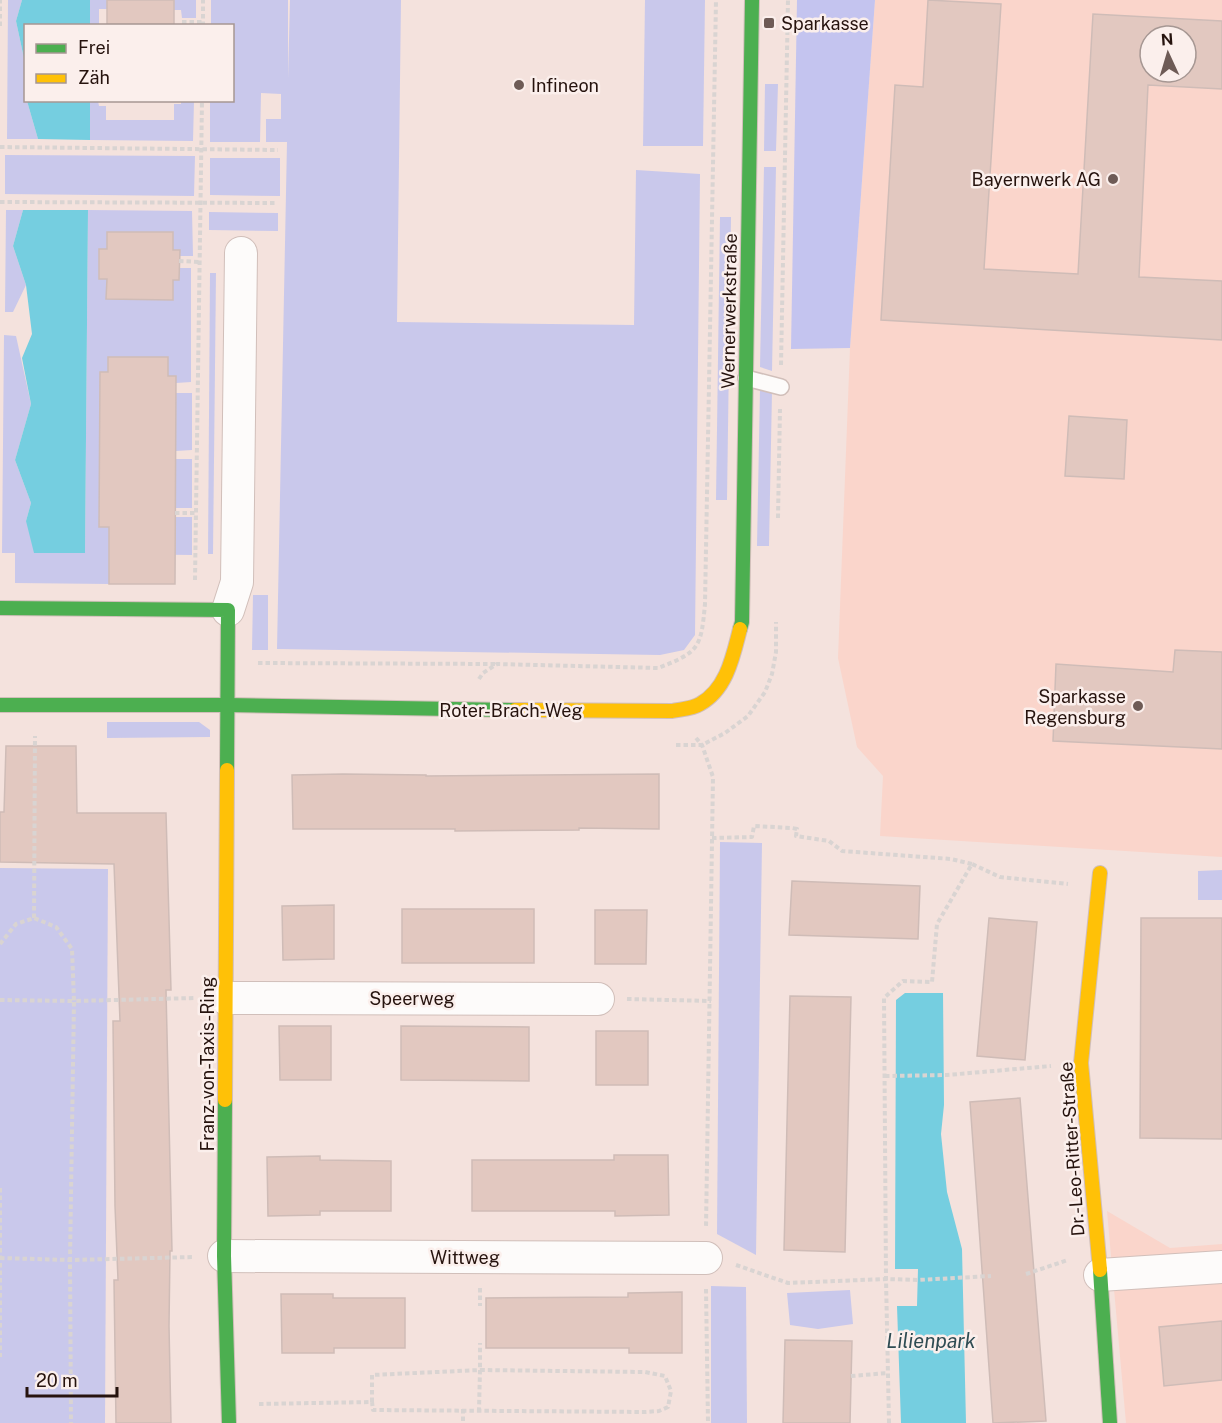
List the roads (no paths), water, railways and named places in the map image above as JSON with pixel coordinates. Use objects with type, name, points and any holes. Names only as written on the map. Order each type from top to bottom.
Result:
[{"type":"street","name":"Wernerwerkstraße","points":[[742,622],[752,0]]},
{"type":"street","points":[[227,705],[228,610],[237,582],[241,253]]},
{"type":"street","points":[[0,608],[228,610]]},
{"type":"street","name":"Roter-Brach-Weg","points":[[0,705],[227,705],[439,710],[672,711],[699,704],[720,686],[731,664],[742,622]]},
{"type":"street","name":"Franz-von-Taxis-Ring","points":[[227,705],[224,1256],[229,1423]]},
{"type":"street","name":"Dr.-Leo-Ritter-Straße","points":[[1099,880],[1081,1063],[1110,1423]]},
{"type":"street","name":"Speerweg","points":[[225,998],[598,999]]},
{"type":"street","name":"Wittweg","points":[[224,1256],[706,1258]]},
{"type":"street","points":[[1099,1266],[1222,1268]]},
{"type":"lane","points":[[746,378],[780,387]]},
{"type":"water","points":[[22,0],[90,0],[90,24],[24,24],[24,58],[16,21]]},
{"type":"water","points":[[27,102],[90,102],[90,140],[38,139]]},
{"type":"water","points":[[23,210],[88,210],[85,553],[34,553],[26,521],[31,503],[15,460],[31,404],[22,358],[32,334],[26,285],[13,246]]},
{"type":"water","name":"Lilienpark","points":[[905,993],[943,993],[944,1105],[941,1134],[947,1192],[962,1249],[966,1423],[901,1423],[897,1306],[917,1306],[918,1269],[895,1269],[896,1000]]},
{"type":"place","name":"Sparkasse","points":[[769,23]]},
{"type":"place","name":"Infineon","points":[[519,85]]},
{"type":"place","name":"Bayernwerk AG","points":[[1113,179]]},
{"type":"place","name":"Sparkasse Regensburg","points":[[1138,706]]}]
